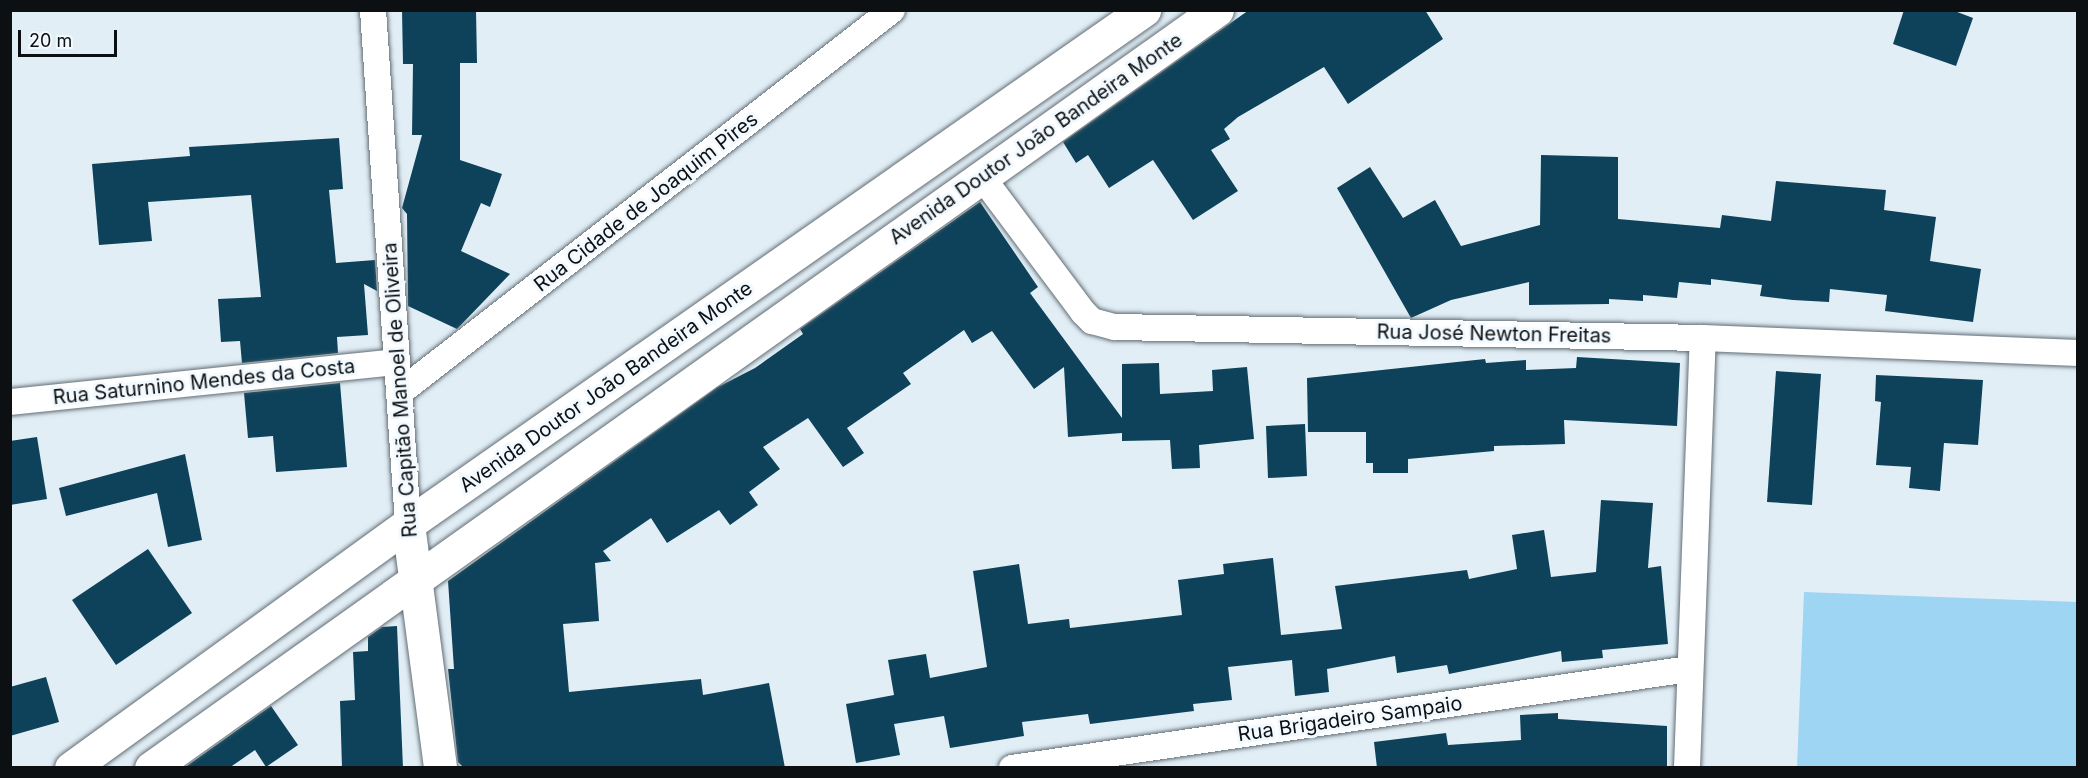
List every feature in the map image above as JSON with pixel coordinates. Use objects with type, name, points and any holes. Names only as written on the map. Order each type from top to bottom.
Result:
[{"type":"main road","name":"Avenida Doutor João Bandeira Monte","points":[[71,768],[408,524],[1144,10]]},
{"type":"main road","name":"Avenida Doutor João Bandeira Monte","points":[[151,768],[416,576],[1217,10]]},
{"type":"main road","name":"Rua Capitão Manoel de Oliveira","points":[[408,524],[440,768]]},
{"type":"street","name":"Rua Capitão Manoel de Oliveira","points":[[373,10],[408,524]]},
{"type":"street","name":"Rua Cidade de Joaquim Pires","points":[[399,393],[892,10]]},
{"type":"street","name":"Rua José Newton Freitas","points":[[982,177],[1083,312],[1092,321],[1115,327],[1704,338],[2078,353]]},
{"type":"street","points":[[1687,768],[1689,669],[1704,338]]},
{"type":"street","name":"Rua Saturnino Mendes da Costa","points":[[10,402],[397,362]]},
{"type":"street","name":"Rua Brigadeiro Sampaio","points":[[1012,768],[1689,669]]},
{"type":"shaded area","points":[[1804,592],[2077,602],[2077,767],[1797,767]]},
{"type":"building","points":[[402,10],[476,10],[477,63],[460,63],[460,160],[502,174],[490,207],[481,203],[461,251],[510,274],[457,329],[408,306],[407,214],[402,208],[422,135],[412,135],[413,64],[403,64]]},
{"type":"building","points":[[1249,10],[1425,10],[1443,39],[1348,104],[1324,67],[1238,117],[1224,129],[1230,139],[1211,150],[1238,191],[1193,220],[1153,160],[1109,188],[1088,155],[1076,163],[1063,142]]},
{"type":"building","points":[[1904,10],[1952,10],[1973,18],[1956,66],[1893,44]]},
{"type":"building","points":[[339,138],[343,189],[329,190],[336,263],[375,260],[377,291],[364,284],[368,335],[337,337],[338,353],[242,363],[240,341],[221,342],[218,299],[261,297],[251,195],[148,202],[152,241],[99,245],[92,164],[190,156],[189,147]]},
{"type":"building","points":[[1541,155],[1618,157],[1618,219],[1720,228],[1722,215],[1771,221],[1776,181],[1886,190],[1884,210],[1936,217],[1930,261],[1981,269],[1973,322],[1885,311],[1887,295],[1830,289],[1829,302],[1793,300],[1760,296],[1762,285],[1711,279],[1711,285],[1679,282],[1677,298],[1643,295],[1643,301],[1609,299],[1609,304],[1529,305],[1529,282],[1451,300],[1411,318],[1337,188],[1370,167],[1403,218],[1435,200],[1461,246],[1540,225]]},
{"type":"building","points":[[980,202],[1038,287],[1030,293],[1122,418],[1122,364],[1159,363],[1160,394],[1213,391],[1212,370],[1247,367],[1254,439],[1199,445],[1200,468],[1172,469],[1170,440],[1122,441],[1122,433],[1068,437],[1064,367],[1034,389],[992,331],[972,343],[964,330],[903,373],[911,384],[847,428],[864,453],[843,467],[808,418],[763,447],[780,469],[749,492],[758,505],[730,525],[719,510],[667,543],[651,518],[603,551],[611,561],[595,563],[599,621],[563,624],[569,692],[701,679],[703,695],[769,683],[785,768],[464,768],[458,762],[448,669],[454,669],[448,581],[718,387],[755,368],[803,334],[800,329]]},
{"type":"building","points":[[1577,357],[1680,363],[1677,426],[1564,420],[1565,444],[1494,446],[1494,451],[1408,459],[1408,473],[1373,473],[1373,463],[1366,463],[1366,432],[1308,432],[1307,378],[1485,359],[1486,363],[1526,360],[1526,370],[1576,368]]},
{"type":"building","points":[[1776,371],[1821,374],[1812,505],[1767,502]]},
{"type":"building","points":[[1876,375],[1983,380],[1978,445],[1944,443],[1940,491],[1909,488],[1911,467],[1876,465],[1881,402],[1875,401]]},
{"type":"building","points":[[340,383],[347,467],[276,472],[273,436],[248,438],[244,393]]},
{"type":"building","points":[[1305,424],[1307,476],[1268,478],[1266,426]]},
{"type":"building","points":[[37,437],[47,499],[10,505],[10,441]]},
{"type":"building","points":[[185,454],[202,540],[168,547],[157,493],[66,516],[59,488]]},
{"type":"building","points":[[1601,500],[1653,503],[1648,568],[1661,566],[1668,644],[1602,650],[1603,658],[1562,662],[1561,651],[1449,674],[1447,665],[1397,673],[1395,656],[1327,669],[1329,692],[1295,696],[1292,660],[1228,667],[1232,700],[1193,704],[1194,711],[1090,724],[1088,714],[1022,722],[1024,736],[950,748],[944,716],[894,724],[900,755],[856,763],[846,704],[894,695],[888,660],[926,654],[930,678],[987,667],[973,571],[1019,564],[1028,624],[1069,619],[1070,628],[1182,615],[1178,580],[1224,574],[1223,564],[1273,558],[1281,635],[1342,629],[1335,586],[1467,570],[1469,579],[1517,569],[1512,535],[1544,530],[1551,577],[1596,572]]},
{"type":"building","points":[[148,549],[192,613],[116,665],[72,600]]},
{"type":"building","points":[[397,626],[403,768],[342,768],[340,701],[355,700],[353,652],[368,651],[368,637],[382,627]]},
{"type":"building","points":[[46,677],[59,722],[10,736],[10,687]]},
{"type":"building","points":[[271,706],[298,745],[266,767],[255,750],[229,768],[184,768]]},
{"type":"building","points":[[1558,713],[1558,719],[1667,726],[1667,768],[1377,768],[1374,742],[1446,733],[1448,745],[1521,740],[1520,715]]}]
